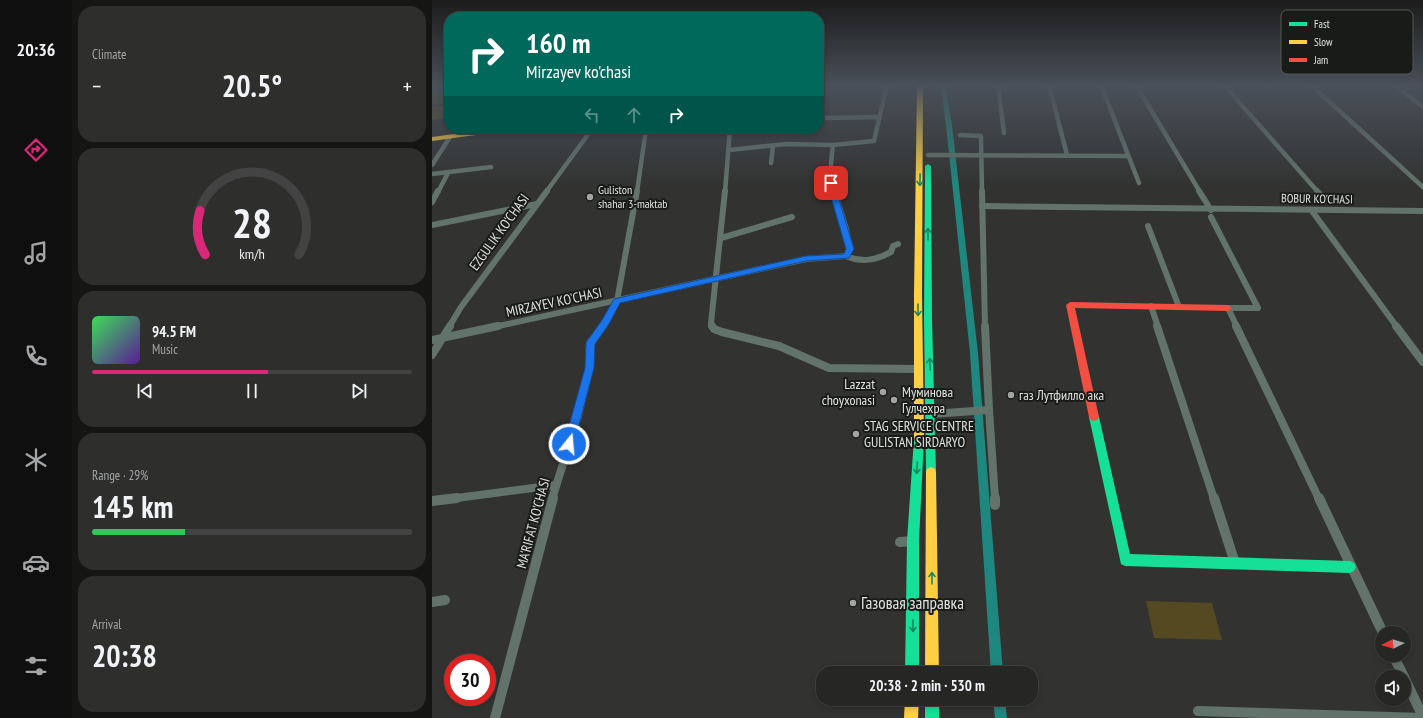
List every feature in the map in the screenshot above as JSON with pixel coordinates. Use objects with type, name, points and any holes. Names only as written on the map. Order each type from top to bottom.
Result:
[{"type":"main road","points":[[912,666],[913,541],[920,416],[918,369],[920,119]]},
{"type":"main road","points":[[927,119],[928,319],[931,414],[932,666]]},
{"type":"main road","points":[[432,139],[471,134]]},
{"type":"main road","points":[[1228,308],[1070,304],[1125,560],[1350,567]]},
{"type":"main road","points":[[912,706],[912,718]]},
{"type":"main road","points":[[932,706],[932,718]]},
{"type":"street","points":[[729,150],[786,144],[833,145],[874,141],[879,119]]},
{"type":"street","points":[[1002,119],[1004,133]]},
{"type":"street","points":[[1058,119],[1067,155]]},
{"type":"street","points":[[1114,119],[1139,183]]},
{"type":"street","points":[[1156,119],[1211,213],[1258,308],[1228,308],[1350,567],[1380,626]]},
{"type":"street","points":[[1254,119],[1322,196]]},
{"type":"street","points":[[1348,119],[1423,187]]},
{"type":"street","name":"EZGULIK KO'CHASI","points":[[432,355],[461,307],[588,134]]},
{"type":"street","name":"MA'RIFAT KO'CHASI","points":[[495,718],[556,485],[578,416],[590,368],[590,343],[606,322],[617,301],[633,219],[645,134]]},
{"type":"street","points":[[730,134],[721,238],[710,323],[714,329],[779,346],[829,368],[918,369]]},
{"type":"street","points":[[960,135],[981,136],[987,410],[995,505]]},
{"type":"street","points":[[432,165],[450,137]]},
{"type":"street","points":[[833,145],[830,166],[831,183],[846,229],[850,249],[846,256]]},
{"type":"street","points":[[770,162],[773,146]]},
{"type":"street","points":[[928,155],[1128,156]]},
{"type":"street","points":[[432,174],[491,166]]},
{"type":"street","points":[[432,202],[448,173]]},
{"type":"street","points":[[432,225],[537,204]]},
{"type":"street","name":"BOBUR KO'CHASI","points":[[982,206],[1211,213],[1423,211]]},
{"type":"street","points":[[1312,211],[1423,362]]},
{"type":"street","points":[[721,238],[740,234],[792,217]]},
{"type":"street","points":[[1148,226],[1179,307]]},
{"type":"street","name":"MIRZAYEV KO'CHASI","points":[[432,340],[806,259],[846,256],[854,260],[880,258],[891,252],[893,246],[898,244]]},
{"type":"street","points":[[1151,306],[1235,564]]},
{"type":"street","points":[[931,414],[987,410]]},
{"type":"street","points":[[432,501],[556,485]]},
{"type":"street","points":[[900,542],[913,541]]},
{"type":"street","points":[[432,602],[445,600]]},
{"type":"street","points":[[1198,711],[1423,717],[1411,692]]},
{"type":"shaded area","points":[[1146,601],[1212,603],[1222,640],[1154,638]]},
{"type":"waterway","points":[[948,119],[974,353],[996,666]]},
{"type":"waterway","points":[[1000,706],[1001,718]]},
{"type":"traffic: fast","points":[[928,166],[928,319],[931,472]]},
{"type":"traffic: fast","points":[[1094,417],[1125,560],[1350,567]]},
{"type":"traffic: fast","points":[[912,666],[913,541],[919,438]]},
{"type":"traffic: fast","points":[[932,706],[932,718]]},
{"type":"traffic: slow","points":[[919,438],[920,403],[918,295],[920,119]]},
{"type":"traffic: slow","points":[[432,139],[468,134]]},
{"type":"traffic: slow","points":[[931,472],[932,666]]},
{"type":"traffic: slow","points":[[911,718],[912,706]]},
{"type":"traffic: jam","points":[[1094,417],[1070,305],[1228,308]]},
{"type":"place","name":"Guliston shahar 3-maktab","points":[[590,197]]},
{"type":"place","name":"Lazzat choyxonasi","points":[[883,392]]},
{"type":"place","name":"газ Лутфилло ака","points":[[1011,395]]},
{"type":"place","name":"Муминова Гулчехра","points":[[894,400]]},
{"type":"place","name":"STAG SERVICE CENTRE GULISTAN SIRDARYO","points":[[856,434]]},
{"type":"place","name":"Газовая заправка","points":[[853,603]]},
{"type":"route","points":[[569,444],[578,416],[590,368],[590,343],[606,322],[617,301],[806,259],[846,256],[850,249],[846,229],[831,183]]}]
